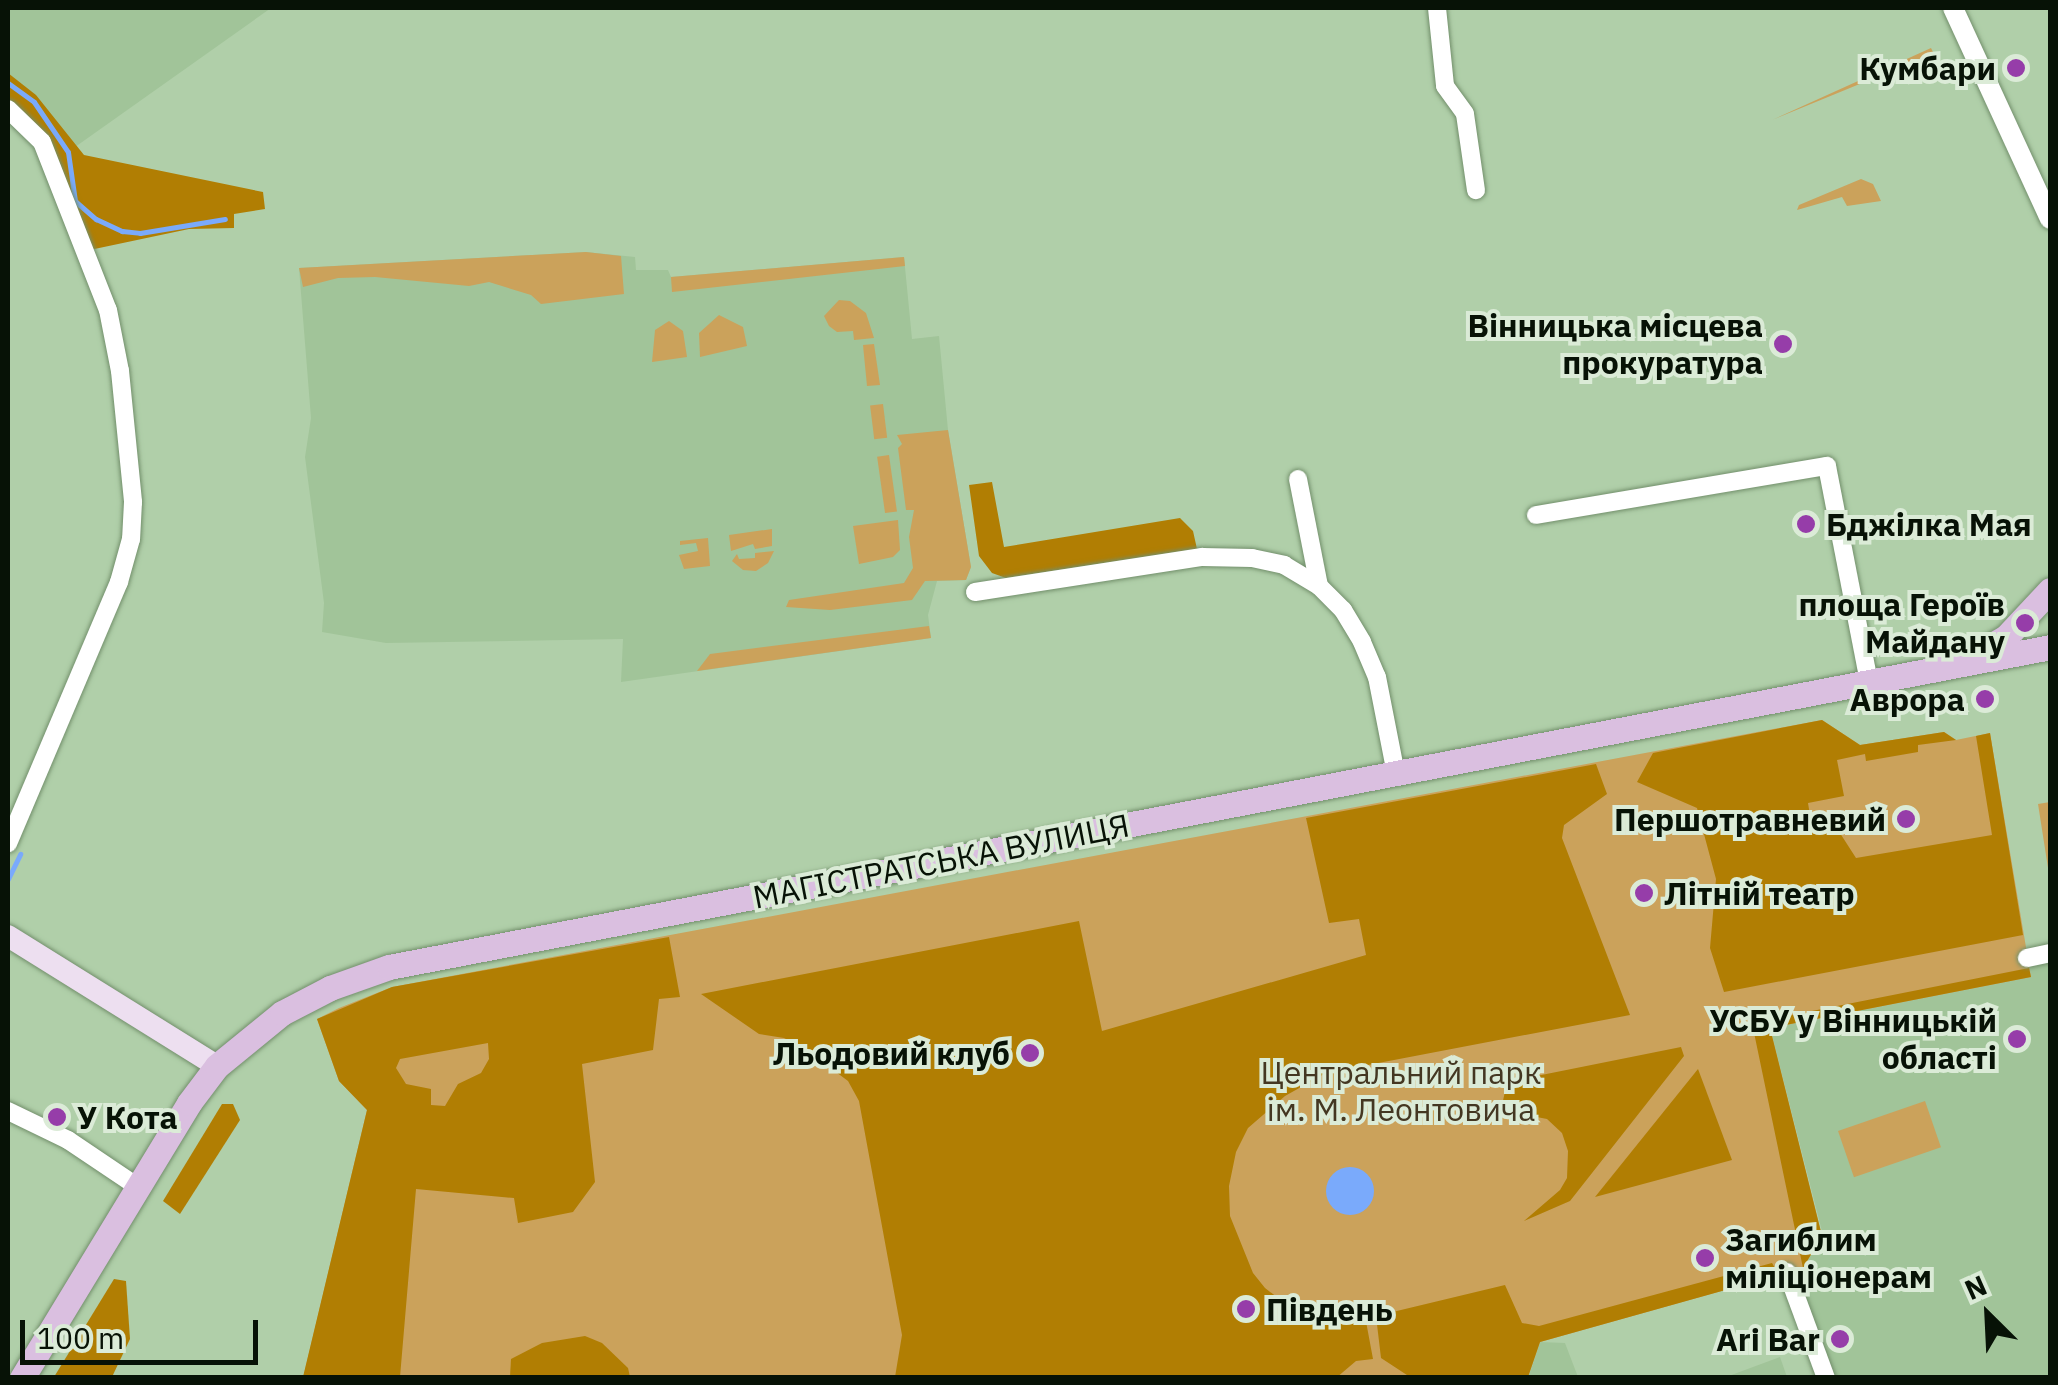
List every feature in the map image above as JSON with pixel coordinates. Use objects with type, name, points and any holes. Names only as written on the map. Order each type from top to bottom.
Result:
[{"type":"main road","points":[[1955,666],[2006,637],[2050,590]]},
{"type":"main road","name":"МАГІСТРАТСЬКА ВУЛИЦЯ","points":[[22,1378],[217,1066],[282,1013],[330,988],[389,967],[2050,648]]},
{"type":"main road","points":[[8,936],[217,1066]]},
{"type":"street","points":[[1437,8],[1445,86],[1465,114],[1476,190]]},
{"type":"street","points":[[1952,8],[2044,196],[2050,219]]},
{"type":"street","points":[[8,109],[42,142],[108,310],[120,371],[134,502],[131,539],[119,582],[8,843]]},
{"type":"street","points":[[1536,515],[1827,466],[1869,683]]},
{"type":"street","points":[[1298,479],[1318,586]]},
{"type":"street","points":[[976,592],[1202,557],[1252,558],[1284,565],[1318,586],[1343,610],[1377,676],[1396,774]]},
{"type":"street","points":[[2027,958],[2050,953]]},
{"type":"street","points":[[8,1111],[68,1140],[138,1187]]},
{"type":"street","points":[[1787,1272],[1826,1378]]},
{"type":"shaded area","points":[[8,8],[271,8],[68,152],[8,83]]},
{"type":"shaded area","points":[[8,73],[36,95],[84,155],[263,192],[265,209],[234,214],[234,228],[189,229],[85,251],[42,142],[8,109]]},
{"type":"shaded area","points":[[586,252],[635,257],[636,270],[668,270],[671,277],[904,257],[912,339],[939,336],[948,430],[971,567],[966,580],[937,581],[928,615],[931,638],[621,682],[623,639],[386,643],[322,632],[324,603],[305,457],[311,418],[299,268]]},
{"type":"shaded area","points":[[992,482],[1004,547],[1180,518],[1193,531],[1197,549],[1006,578],[992,573],[979,556],[969,485]]},
{"type":"shaded area","points":[[1822,720],[1860,745],[1944,732],[1956,740],[1918,745],[1918,752],[1866,761],[1865,754],[1837,760],[1844,796],[1808,803],[1813,834],[1838,830],[1856,858],[1992,835],[1976,736],[1990,733],[2023,935],[1724,992],[1710,948],[1716,879],[1697,808],[1637,782],[1653,753]]},
{"type":"shaded area","points":[[1596,764],[1607,794],[1564,825],[1562,838],[1630,1015],[1326,1073],[1285,1096],[1248,1128],[1236,1152],[1229,1186],[1230,1216],[1253,1273],[1291,1308],[1365,1316],[1373,1359],[1356,1361],[1336,1378],[895,1377],[902,1335],[859,1101],[848,1081],[804,1048],[784,1038],[759,1034],[701,994],[1079,921],[1102,1031],[1366,955],[1359,919],[1329,923],[1306,818]]},
{"type":"shaded area","points":[[669,937],[680,997],[659,999],[653,1050],[582,1064],[595,1182],[573,1212],[518,1223],[514,1198],[416,1189],[400,1377],[303,1377],[367,1110],[339,1081],[317,1019],[392,987]],"holes":[[[488,1043],[489,1059],[481,1073],[458,1084],[445,1106],[431,1105],[431,1089],[406,1084],[396,1068],[400,1059]]]},
{"type":"shaded area","points":[[2050,953],[2050,1377],[1826,1377],[1787,1272],[1803,1268],[1823,1235],[1770,1028],[2030,977],[2027,958]]},
{"type":"shaded area","points":[[2029,968],[2031,977],[1770,1028],[1822,1236],[1803,1268],[1752,1023]]},
{"type":"shaded area","points":[[1681,1047],[1684,1056],[1570,1201],[1524,1221],[1560,1190],[1567,1178],[1568,1151],[1562,1133],[1547,1119],[1501,1110],[1507,1082]]},
{"type":"shaded area","points":[[1698,1069],[1732,1160],[1595,1197]]},
{"type":"shaded area","points":[[222,1104],[233,1104],[240,1120],[180,1214],[163,1201]]},
{"type":"shaded area","points":[[1772,1263],[1779,1275],[1540,1342],[1528,1377],[1410,1377],[1381,1358],[1376,1316],[1505,1285],[1522,1323],[1539,1326]]},
{"type":"shaded area","points":[[114,1279],[126,1281],[130,1339],[112,1377],[54,1377]]},
{"type":"shaded area","points":[[585,1336],[602,1343],[628,1368],[630,1377],[510,1377],[511,1359],[542,1343]]},
{"type":"shaded area","points":[[1540,1342],[1565,1343],[1578,1377],[1528,1378]]},
{"type":"shaded area","points":[[1780,1357],[1787,1377],[1726,1377]]},
{"type":"green space","points":[[1931,48],[1933,52],[1925,58],[1929,76],[1918,80],[1906,65],[1772,120]]},
{"type":"green space","points":[[1861,179],[1873,184],[1881,201],[1847,206],[1842,197],[1797,210],[1799,205]]},
{"type":"green space","points":[[586,252],[621,256],[624,294],[541,304],[531,295],[489,282],[469,286],[375,277],[338,278],[303,287],[299,268]]},
{"type":"green space","points":[[904,257],[905,266],[672,292],[671,277]]},
{"type":"green space","points":[[839,300],[850,301],[866,313],[874,338],[854,340],[853,331],[837,332],[829,326],[824,316]]},
{"type":"green space","points":[[719,315],[743,327],[747,346],[700,357],[699,333]]},
{"type":"green space","points":[[669,321],[683,331],[687,357],[652,362],[655,330]]},
{"type":"green space","points":[[874,344],[880,385],[867,386],[863,345]]},
{"type":"green space","points":[[883,404],[887,438],[874,439],[870,406]]},
{"type":"green space","points":[[948,430],[971,567],[966,580],[925,581],[912,600],[830,610],[786,607],[789,600],[904,583],[913,568],[909,537],[914,510],[906,510],[898,448],[902,444],[897,435]]},
{"type":"green space","points":[[889,455],[897,511],[885,513],[877,457]]},
{"type":"green space","points":[[898,520],[900,550],[893,557],[859,564],[853,526]]},
{"type":"green space","points":[[772,529],[772,546],[755,549],[753,544],[731,551],[729,535]]},
{"type":"green space","points":[[708,538],[710,566],[684,569],[679,555],[698,551],[696,543],[680,545],[680,541]]},
{"type":"green space","points":[[774,551],[768,563],[756,571],[743,570],[732,561],[737,554],[739,559],[755,558],[755,553]]},
{"type":"green space","points":[[929,626],[931,638],[697,671],[710,654]]},
{"type":"green space","name":"Центральний парк ім. М. Леонтовича","points":[[1822,720],[1860,745],[1944,732],[1956,740],[1990,733],[2031,977],[1770,1028],[1822,1236],[1803,1268],[1540,1342],[1528,1377],[303,1378],[367,1110],[339,1081],[317,1019],[339,1008],[392,987]]},
{"type":"green space","points":[[2050,802],[2050,868],[2048,868],[2038,804]]},
{"type":"green space","points":[[1925,1101],[1941,1147],[1854,1177],[1838,1131]]},
{"type":"water","points":[[1350,1167],[1367,1174],[1374,1191],[1367,1208],[1350,1215],[1333,1208],[1326,1191],[1333,1174]]},
{"type":"waterway","points":[[8,83],[34,102],[68,152],[75,201],[96,219],[122,231],[140,233],[225,219]]},
{"type":"waterway","points":[[8,879],[20,854]]},
{"type":"place","name":"Кумбари","points":[[2016,68]]},
{"type":"place","name":"Вінницька місцева прокуратура","points":[[1783,344]]},
{"type":"place","name":"Бджілка Мая","points":[[1806,524]]},
{"type":"place","name":"площа Героїв Майдану","points":[[2025,623]]},
{"type":"place","name":"Аврора","points":[[1985,699]]},
{"type":"place","name":"Першотравневий","points":[[1906,819]]},
{"type":"place","name":"Літній театр","points":[[1644,893]]},
{"type":"place","name":"УСБУ у Вінницькій області","points":[[2017,1039]]},
{"type":"place","name":"Льодовий клуб","points":[[1030,1053]]},
{"type":"place","name":"У Кота","points":[[57,1117]]},
{"type":"place","name":"Загиблим міліціонерам","points":[[1705,1258]]},
{"type":"place","name":"Південь","points":[[1246,1309]]},
{"type":"place","name":"Ari Bar","points":[[1840,1339]]}]
